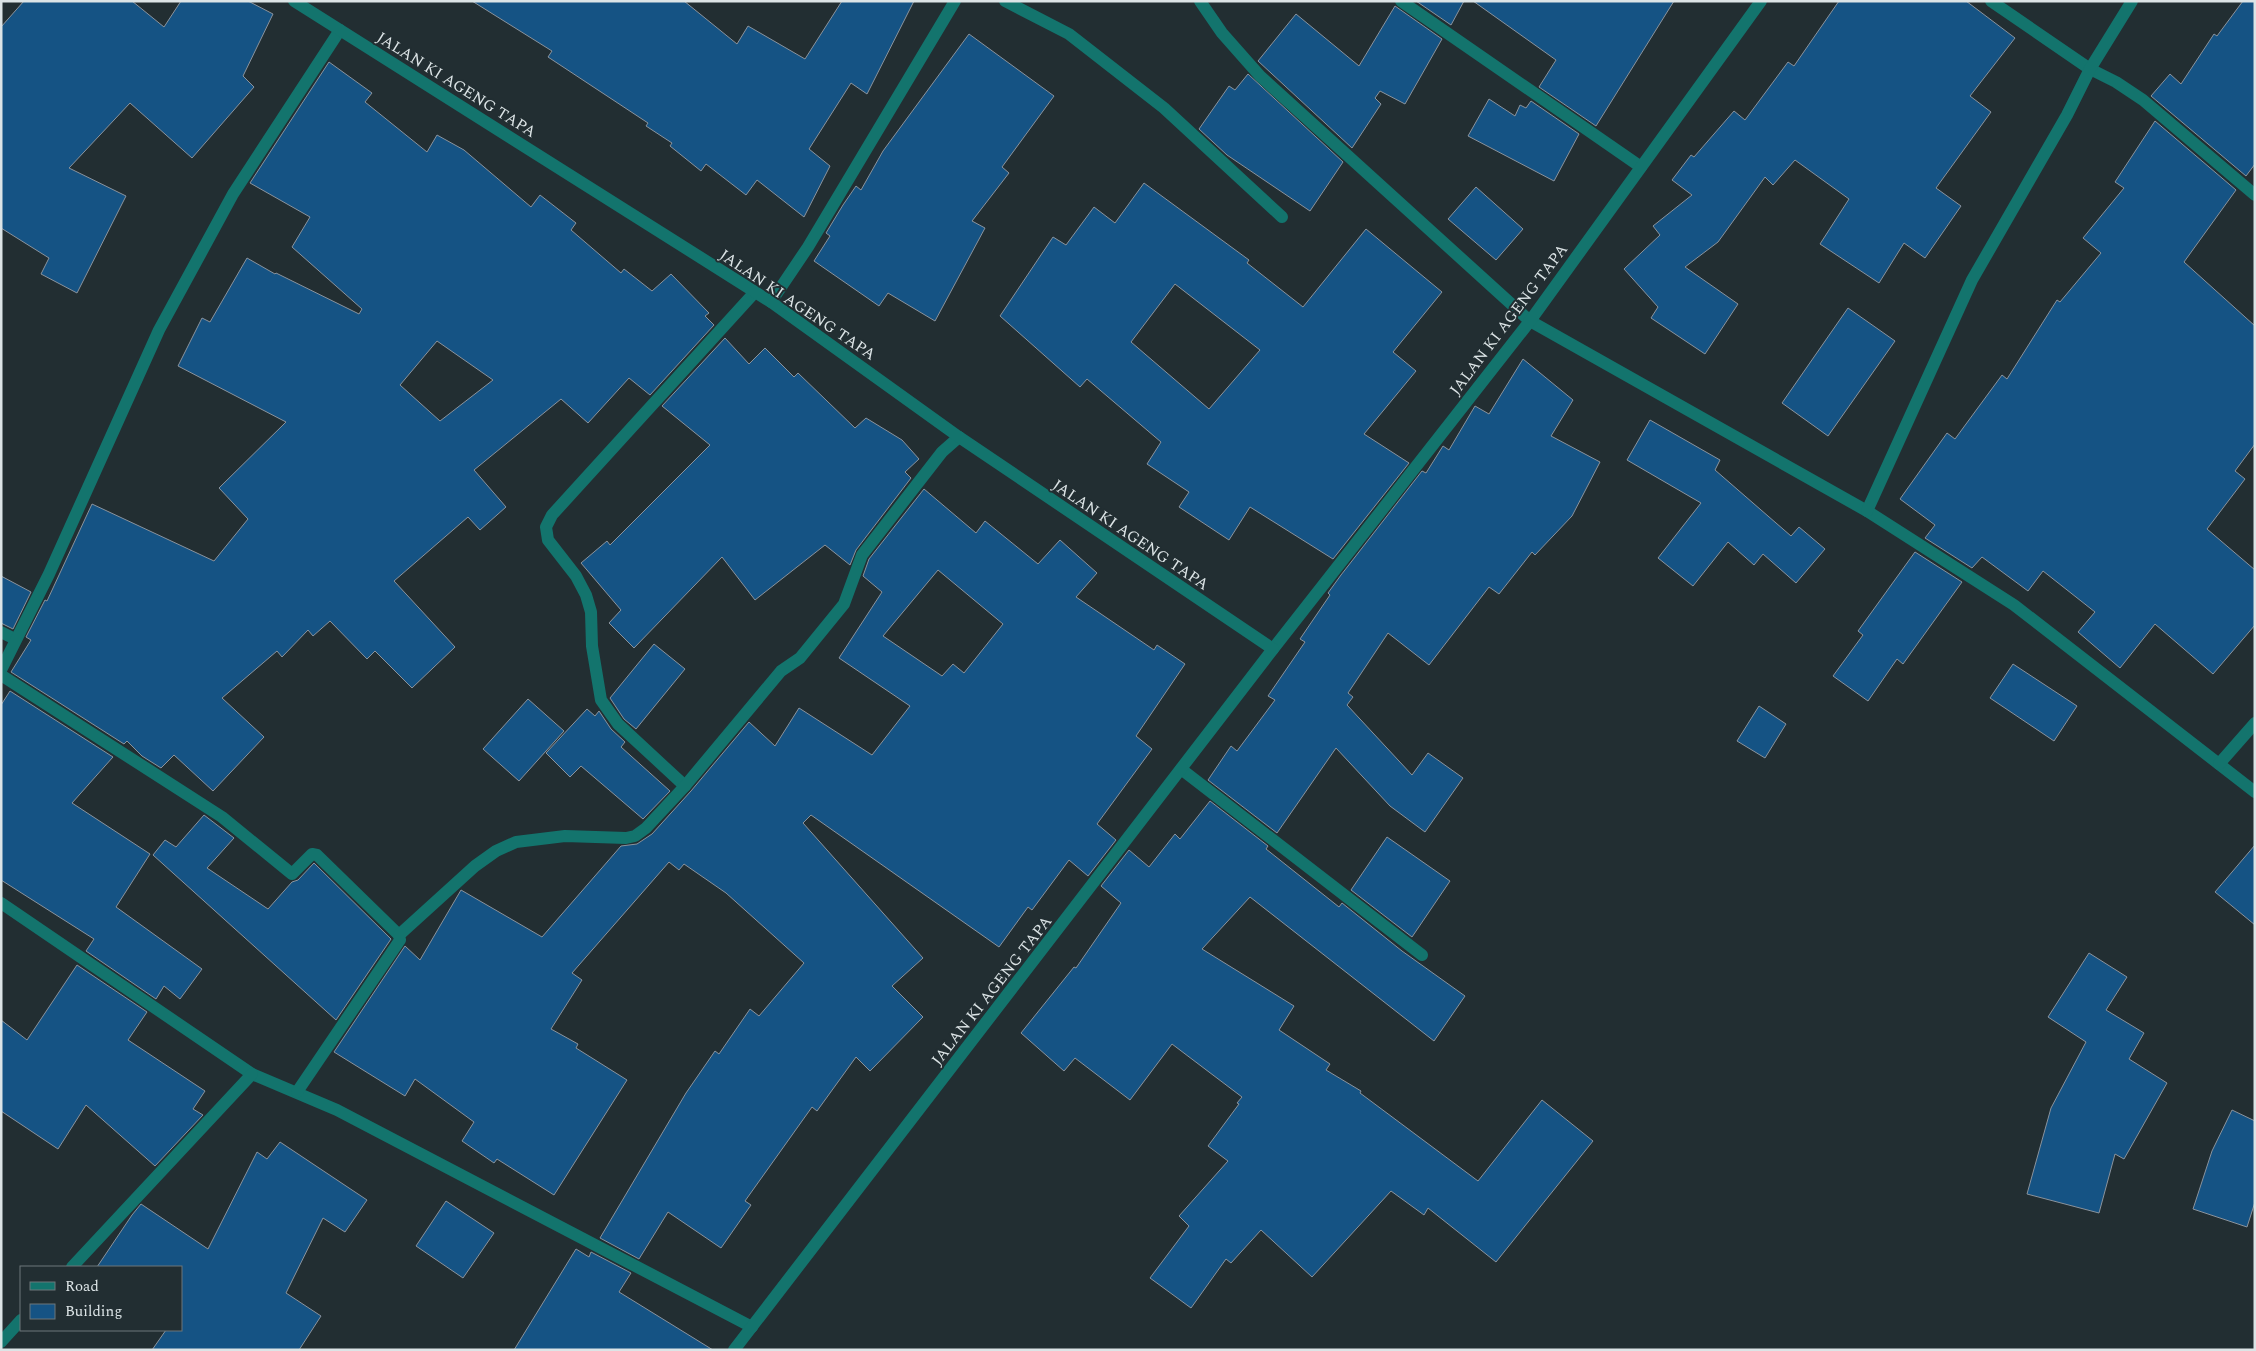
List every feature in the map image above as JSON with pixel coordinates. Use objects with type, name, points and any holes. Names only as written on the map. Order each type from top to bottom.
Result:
[{"type":"street","name":"JALAN KI AGENG TAPA","points":[[294,1],[771,302],[959,437],[1273,649]]},
{"type":"street","points":[[771,302],[808,247],[955,1]]},
{"type":"street","points":[[1005,1],[1069,34],[1157,102],[1282,217]]},
{"type":"street","points":[[1200,1],[1222,34],[1260,76],[1530,321],[1869,513],[2014,605],[2255,792]]},
{"type":"street","points":[[1401,1],[1641,167]]},
{"type":"street","name":"JALAN KI AGENG TAPA","points":[[734,1350],[1306,605],[1530,321],[1761,1]]},
{"type":"street","points":[[1991,1],[2090,69],[2116,82],[2143,100],[2255,195]]},
{"type":"street","points":[[1869,513],[1972,280],[2067,115],[2090,69],[2132,1]]},
{"type":"street","points":[[1,670],[49,574],[159,330],[234,194],[340,30]]},
{"type":"street","points":[[685,786],[618,724],[601,700],[592,646],[591,612],[586,595],[576,576],[548,540],[546,527],[552,514],[755,292]]},
{"type":"street","points":[[399,935],[450,887],[496,851],[516,842],[565,836],[626,838],[635,836],[646,828],[685,786],[781,671],[800,658],[844,604],[862,555],[942,452],[959,437]]},
{"type":"street","points":[[1,632],[15,639]]},
{"type":"street","points":[[1,675],[222,817],[292,874],[312,854],[317,855],[399,935],[400,940],[297,1092]]},
{"type":"street","points":[[2219,764],[2255,723]]},
{"type":"street","points":[[1181,769],[1422,955]]},
{"type":"street","points":[[1,903],[252,1074],[337,1110],[752,1327]]},
{"type":"street","points":[[73,1266],[252,1074]]},
{"type":"street","points":[[1,1342],[20,1321]]},
{"type":"building","points":[[24,1],[132,1],[164,27],[181,1],[248,1],[273,14],[243,76],[254,87],[192,158],[130,103],[69,168],[126,196],[77,293],[41,274],[49,258],[1,228],[1,27]]},
{"type":"building","points":[[472,1],[684,1],[737,44],[748,26],[805,59],[842,1],[914,1],[867,94],[851,83],[809,149],[830,166],[804,217],[757,180],[746,195],[706,164],[701,171],[670,146],[672,143],[646,126],[648,123],[548,57],[552,51]]},
{"type":"building","points":[[1416,1],[1464,1],[1451,25]]},
{"type":"building","points":[[1473,1],[1674,1],[1596,126],[1539,87],[1556,60]]},
{"type":"building","points":[[1839,1],[1966,1],[2015,38],[1970,96],[1991,112],[1936,188],[1961,206],[1925,258],[1904,243],[1879,283],[1820,244],[1849,199],[1795,160],[1773,185],[1765,177],[1718,242],[1685,267],[1738,304],[1705,354],[1651,318],[1658,307],[1624,269],[1660,235],[1653,226],[1692,195],[1672,180],[1691,155],[1694,157],[1734,111],[1745,120],[1788,62],[1794,66]]},
{"type":"building","points":[[2243,1],[2255,1],[2255,164],[2246,176],[2151,96],[2170,74],[2181,84],[2214,34],[2217,36]]},
{"type":"building","points":[[1395,6],[1442,39],[1405,104],[1380,91],[1375,98],[1381,104],[1352,148],[1258,61],[1296,14],[1359,66]]},
{"type":"building","points":[[969,34],[1054,96],[1002,167],[1009,173],[972,221],[985,228],[935,321],[888,293],[879,306],[814,261],[830,236],[826,233],[843,205],[856,186],[861,190],[883,151]]},
{"type":"building","points":[[329,62],[372,93],[365,102],[427,152],[437,135],[464,150],[531,207],[540,195],[576,223],[571,230],[621,273],[624,269],[652,291],[671,274],[709,313],[705,316],[714,325],[650,395],[629,378],[588,423],[561,399],[474,470],[506,507],[480,530],[468,517],[394,581],[455,647],[412,688],[375,651],[367,659],[330,621],[313,636],[308,630],[282,657],[277,651],[222,698],[264,737],[213,791],[174,755],[161,768],[142,756],[127,741],[124,744],[11,672],[31,640],[26,637],[45,600],[47,601],[92,504],[214,561],[248,519],[219,488],[286,422],[178,366],[202,318],[210,322],[247,258],[275,274],[359,314],[362,309],[292,247],[310,217],[250,183]],"holes":[[[437,341],[493,380],[440,421],[400,385]]]},
{"type":"building","points":[[1248,74],[1343,162],[1310,211],[1227,155],[1199,129],[1229,86],[1235,90]]},
{"type":"building","points":[[1489,99],[1515,116],[1520,105],[1526,108],[1531,101],[1579,134],[1554,181],[1468,136]]},
{"type":"building","points":[[2155,121],[2236,190],[2184,262],[2255,326],[2255,444],[2235,471],[2245,479],[2207,529],[2255,570],[2255,625],[2213,674],[2155,624],[2120,668],[2078,632],[2095,612],[2043,571],[2028,591],[1982,557],[1972,568],[1925,538],[1935,525],[1900,499],[1947,433],[1955,439],[2002,375],[2007,379],[2057,300],[2060,302],[2101,253],[2083,238],[2124,188],[2115,182]]},
{"type":"building","points":[[1144,183],[1249,260],[1247,263],[1303,307],[1366,229],[1442,292],[1393,352],[1416,371],[1364,434],[1409,463],[1333,559],[1250,507],[1229,540],[1179,507],[1189,492],[1147,464],[1161,442],[1087,379],[1080,387],[1000,316],[1053,237],[1066,245],[1094,207],[1115,223]],"holes":[[[1175,284],[1260,350],[1209,409],[1131,342]]]},
{"type":"building","points":[[1476,187],[1523,229],[1496,260],[1448,219]]},
{"type":"building","points":[[1848,308],[1895,341],[1828,436],[1782,403]]},
{"type":"building","points":[[725,338],[749,364],[765,348],[794,377],[798,373],[855,428],[866,418],[902,440],[919,459],[905,472],[911,478],[856,550],[850,565],[825,545],[755,600],[722,557],[634,648],[609,623],[621,610],[581,563],[607,541],[610,545],[710,445],[662,406]]},
{"type":"building","points":[[1523,359],[1573,400],[1551,436],[1600,462],[1572,516],[1535,555],[1532,552],[1499,594],[1489,587],[1429,665],[1388,633],[1348,693],[1353,697],[1347,705],[1412,775],[1428,753],[1463,778],[1425,832],[1390,806],[1336,748],[1277,833],[1208,780],[1231,746],[1237,751],[1275,700],[1268,696],[1305,642],[1300,639],[1330,595],[1328,593],[1341,575],[1422,471],[1426,473],[1443,446],[1449,450],[1475,406],[1489,414]]},
{"type":"building","points":[[1650,420],[1720,460],[1715,470],[1791,536],[1799,527],[1825,549],[1796,583],[1763,554],[1754,565],[1728,542],[1693,586],[1658,558],[1701,503],[1627,460]]},
{"type":"building","points":[[924,489],[976,533],[985,521],[1038,564],[1060,540],[1097,573],[1076,597],[1154,650],[1157,645],[1185,664],[1136,736],[1152,749],[1097,824],[1116,840],[1088,876],[1069,860],[1032,910],[1028,907],[999,947],[811,815],[803,823],[923,958],[892,986],[923,1017],[870,1071],[856,1057],[817,1111],[812,1107],[745,1201],[751,1205],[721,1248],[668,1212],[639,1259],[600,1238],[686,1093],[715,1051],[719,1054],[750,1009],[759,1016],[804,963],[726,893],[684,864],[679,870],[669,862],[572,973],[582,980],[551,1029],[578,1044],[576,1048],[627,1080],[554,1195],[497,1159],[494,1163],[462,1141],[474,1122],[415,1079],[405,1096],[334,1052],[405,946],[420,960],[461,890],[542,937],[621,846],[637,844],[652,834],[749,722],[775,746],[799,708],[872,755],[910,706],[839,658],[882,592],[863,576],[869,559]],"holes":[[[938,570],[1003,624],[964,673],[953,664],[942,676],[883,636]]]},
{"type":"building","points":[[1915,552],[1962,582],[1903,664],[1897,659],[1868,701],[1833,676],[1863,635],[1858,631]]},
{"type":"building","points":[[1,576],[31,592],[13,629],[1,623]]},
{"type":"building","points":[[654,644],[685,669],[636,729],[624,719],[610,698]]},
{"type":"building","points":[[2013,664],[2077,706],[2054,741],[1990,698]]},
{"type":"building","points":[[10,691],[113,757],[72,803],[150,854],[116,907],[202,969],[180,999],[164,986],[156,999],[86,951],[94,939],[1,880],[1,705]]},
{"type":"building","points":[[528,699],[564,731],[519,781],[483,749]]},
{"type":"building","points":[[1759,706],[1786,724],[1765,758],[1737,741]]},
{"type":"building","points":[[587,709],[595,716],[599,711],[611,729],[625,742],[621,747],[670,791],[643,819],[581,766],[570,777],[546,753]]},
{"type":"building","points":[[1210,801],[1268,846],[1266,849],[1339,907],[1342,903],[1402,951],[1465,996],[1434,1041],[1250,897],[1202,949],[1294,1006],[1279,1030],[1330,1064],[1326,1070],[1361,1091],[1360,1093],[1478,1181],[1542,1100],[1593,1141],[1496,1262],[1428,1208],[1424,1215],[1391,1191],[1312,1277],[1261,1230],[1231,1263],[1226,1259],[1191,1308],[1150,1278],[1189,1226],[1179,1216],[1228,1161],[1208,1146],[1239,1104],[1237,1103],[1242,1097],[1172,1044],[1130,1100],[1075,1058],[1064,1071],[1021,1033],[1074,967],[1076,968],[1121,903],[1101,886],[1129,850],[1149,867],[1175,834],[1180,839]]},
{"type":"building","points":[[204,815],[234,838],[207,868],[268,909],[292,882],[298,880],[314,863],[391,939],[336,1020],[153,855],[165,840],[176,847]]},
{"type":"building","points":[[1387,837],[1450,881],[1412,937],[1351,890]]},
{"type":"building","points":[[2255,845],[2255,925],[2215,892]]},
{"type":"building","points":[[2089,953],[2127,977],[2106,1010],[2144,1033],[2129,1059],[2167,1083],[2124,1159],[2115,1154],[2099,1213],[2027,1194],[2051,1108],[2086,1042],[2048,1017]]},
{"type":"building","points":[[77,965],[147,1012],[128,1040],[205,1091],[193,1109],[203,1115],[155,1166],[86,1105],[58,1149],[1,1111],[1,1020],[27,1040]]},
{"type":"building","points":[[2232,1110],[2255,1121],[2255,1202],[2247,1227],[2193,1209],[2212,1151]]},
{"type":"building","points":[[280,1142],[367,1200],[345,1232],[323,1218],[286,1293],[321,1316],[299,1350],[152,1350],[165,1331],[182,1331],[182,1266],[98,1266],[141,1204],[208,1249],[257,1152],[267,1159]]},
{"type":"building","points":[[446,1201],[494,1233],[463,1278],[416,1246]]},
{"type":"building","points":[[576,1249],[589,1257],[591,1252],[631,1273],[619,1292],[713,1350],[514,1350]]}]
